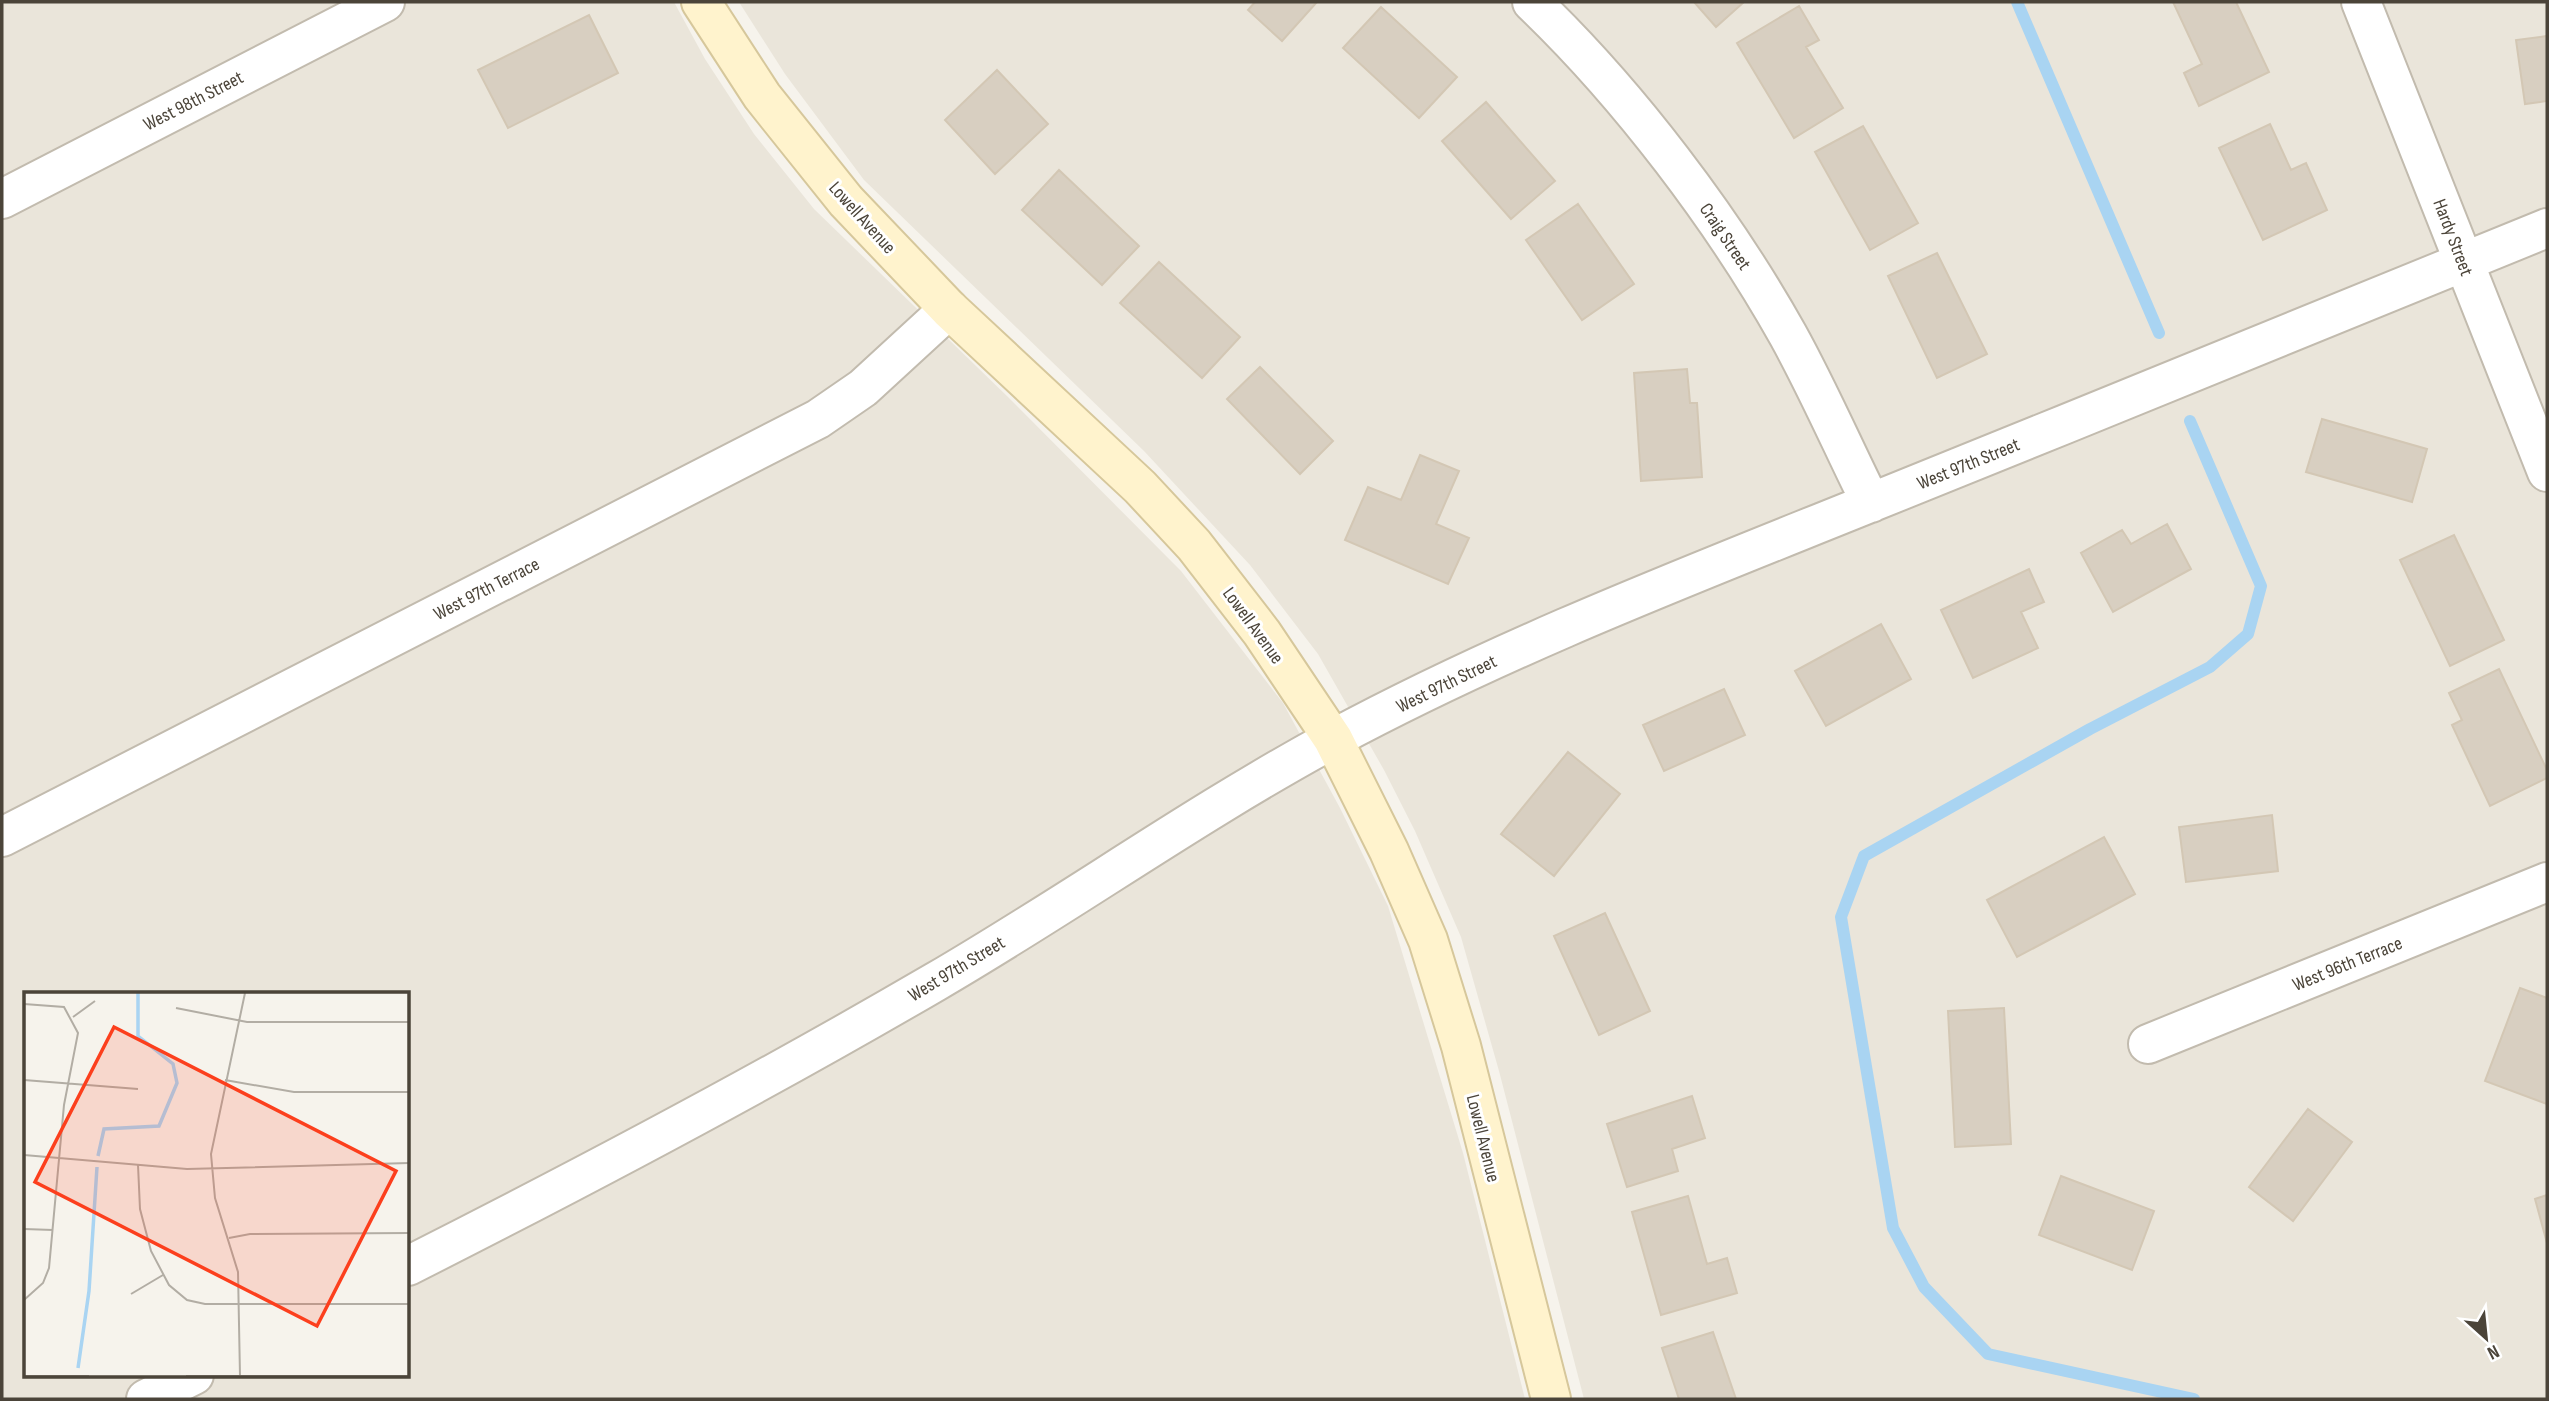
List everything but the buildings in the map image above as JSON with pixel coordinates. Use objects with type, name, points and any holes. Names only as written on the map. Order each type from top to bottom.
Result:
[{"type":"street","name":"West 98th Street","points":[[2,199],[385,2]]},
{"type":"street","name":"Lowell Avenue","points":[[701,2],[762,96],[846,201],[949,309],[1140,487],[1194,545],[1262,633],[1333,739],[1389,851],[1428,940],[1461,1046],[1551,1399]]},
{"type":"street","name":"Craig Street","points":[[1532,2],[1614,89],[1697,193],[1762,290],[1789,337],[1871,503]]},
{"type":"street","name":"Hardy Street","points":[[2361,2],[2547,472]]},
{"type":"street","name":"West 97th Street","points":[[410,1265],[762,1082],[941,979],[1162,839],[1333,739],[1505,654],[1681,579],[2547,228]]},
{"type":"street","name":"West 97th Terrace","points":[[2,837],[818,419],[863,388],[949,309]]},
{"type":"street","name":"West 96th Terrace","points":[[2148,1044],[2547,882]]},
{"type":"street","points":[[146,1399],[192,1376]]},
{"type":"shaded area","points":[[2,2],[674,2],[705,59],[754,134],[814,209],[1008,397],[1181,571],[1283,703],[1340,808],[1388,906],[1463,1153],[1525,1399],[2,1399]]},
{"type":"shaded area","points":[[739,2],[2547,2],[2547,1399],[1584,1399],[1499,1071],[1461,937],[1415,831],[1384,770],[1318,654],[1250,565],[1144,451],[864,180],[785,74]]},
{"type":"waterway","points":[[2017,2],[2159,333]]},
{"type":"waterway","points":[[2190,421],[2261,586],[2248,634],[2210,667],[2090,729],[1864,856],[1841,917],[1893,1228],[1924,1287],[1988,1354],[2194,1399]]}]
